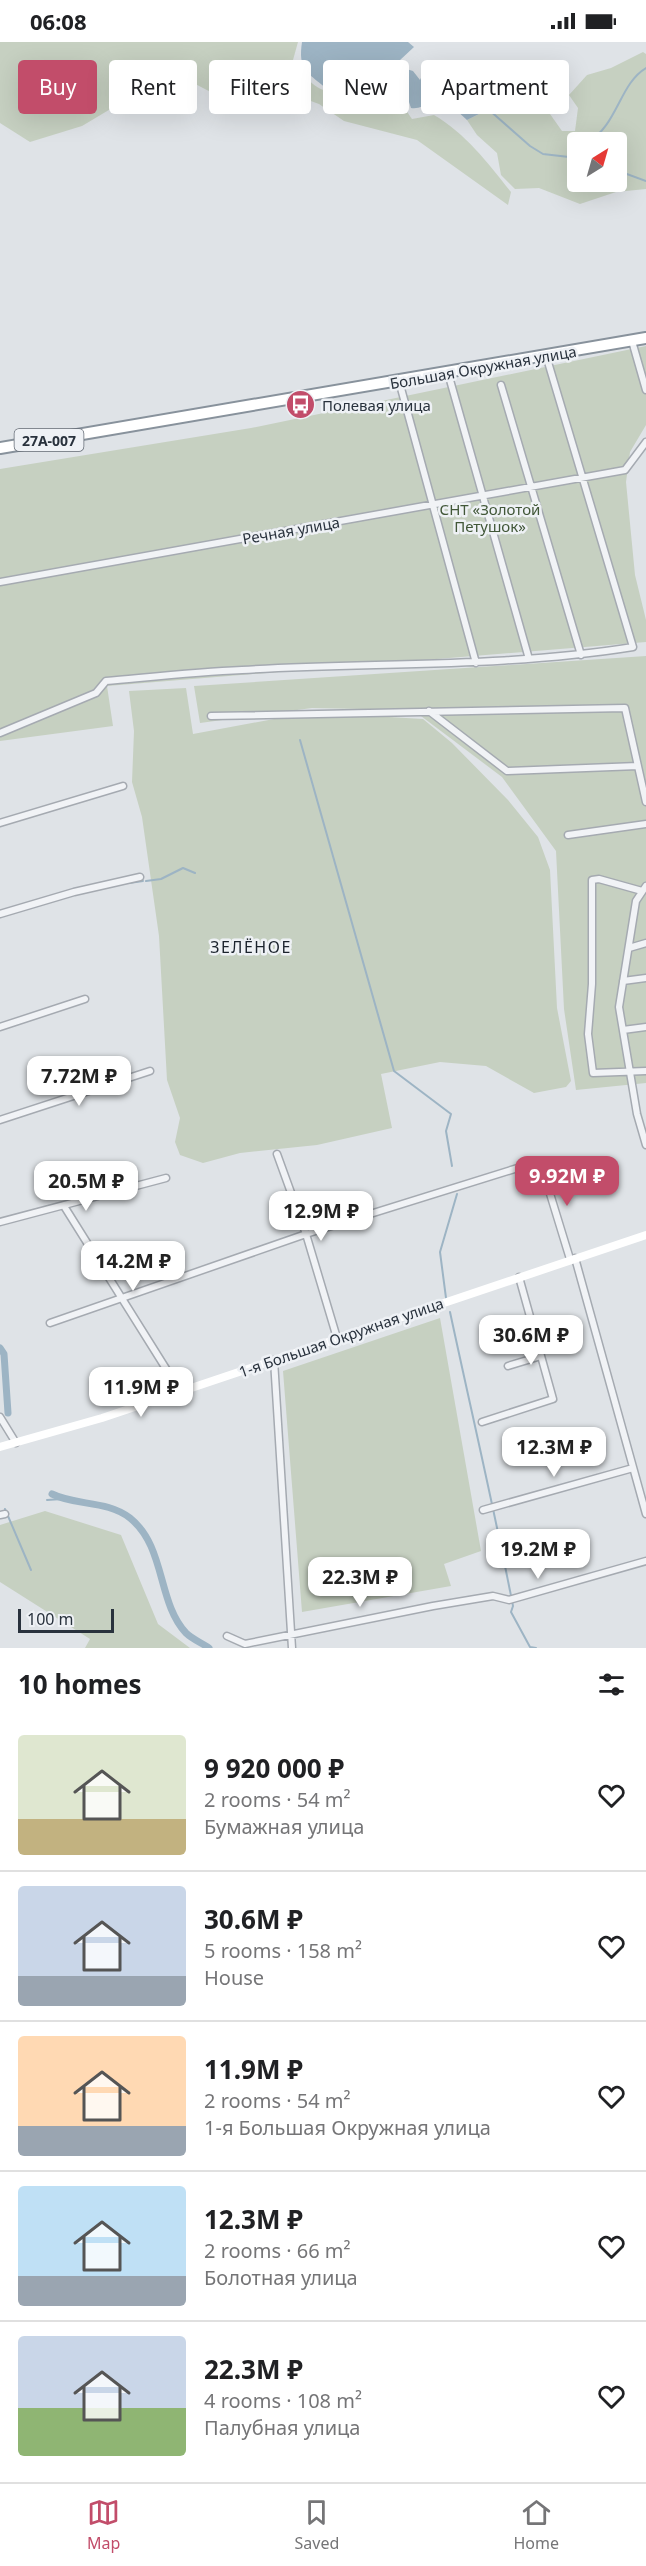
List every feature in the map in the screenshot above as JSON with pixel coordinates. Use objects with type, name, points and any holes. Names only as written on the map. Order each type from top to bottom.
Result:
[{"type":"highway","name":"Большая Окружная улица","points":[[0,448],[646,338]]},
{"type":"street","points":[[632,341],[646,390]]},
{"type":"street","points":[[0,733],[96,693],[106,681],[243,669],[476,663],[581,655],[633,647],[548,362]]},
{"type":"street","points":[[448,373],[529,659]]},
{"type":"street","points":[[399,381],[476,663]]},
{"type":"street","points":[[501,385],[581,655]]},
{"type":"street","name":"Речная улица","points":[[0,582],[626,470],[646,442]]},
{"type":"street","points":[[211,716],[625,708],[646,802]]},
{"type":"street","points":[[428,711],[507,771],[638,766]]},
{"type":"street","points":[[0,823],[123,786]]},
{"type":"street","points":[[568,835],[646,824]]},
{"type":"street","points":[[0,914],[116,881],[140,877]]},
{"type":"street","points":[[646,1071],[630,1072],[592,1073],[588,1034],[592,984],[592,880],[599,879],[644,888],[636,901],[619,1007],[623,1030],[630,1072],[637,1114],[646,1145]]},
{"type":"street","points":[[628,948],[646,943]]},
{"type":"street","points":[[623,981],[646,978]]},
{"type":"street","points":[[0,1027],[86,999]]},
{"type":"street","points":[[623,1030],[646,1027]]},
{"type":"street","points":[[0,1120],[150,1071]]},
{"type":"street","points":[[277,1154],[306,1234],[337,1338]]},
{"type":"street","points":[[50,1323],[306,1234],[540,1161],[572,1259],[646,1514]]},
{"type":"street","points":[[0,1222],[166,1178]]},
{"type":"street","points":[[64,1206],[180,1391]]},
{"type":"street","name":"1-я Большая Окружная улица","points":[[0,1447],[180,1391],[646,1235]]},
{"type":"street","points":[[482,1422],[553,1399],[519,1277]]},
{"type":"street","points":[[508,1365],[541,1356]]},
{"type":"street","points":[[274,1360],[291,1648]]},
{"type":"street","points":[[0,1417],[16,1443]]},
{"type":"street","points":[[483,1510],[633,1468]]},
{"type":"street","points":[[227,1636],[245,1644],[291,1632],[493,1596],[509,1600],[646,1561]]},
{"type":"green space","points":[[0,42],[298,42],[293,60],[209,60],[209,91],[197,85],[197,60],[109,60],[109,110],[82,126],[30,142],[0,123]]},
{"type":"green space","points":[[643,52],[646,54],[646,189],[627,191],[627,132],[567,132],[567,192],[616,192],[580,204],[539,188],[515,189],[501,175],[497,153],[477,135],[467,120],[479,114],[550,114],[562,131],[575,131],[578,108],[569,95],[587,75],[611,68]]},
{"type":"green space","points":[[311,82],[323,90],[323,107],[311,101]]},
{"type":"green space","points":[[334,114],[409,114],[412,119],[434,115],[456,131],[494,170],[511,192],[508,205],[417,140],[344,121]]},
{"type":"green space","name":"СНТ «Золотой Петушок»","points":[[646,346],[646,425],[630,452],[626,482],[635,575],[646,620],[646,642],[107,686],[113,726],[0,741],[0,469],[251,428]]},
{"type":"green space","points":[[646,656],[646,1083],[576,1090],[564,1009],[556,851],[502,777],[413,710],[312,708],[200,723],[194,686]]},
{"type":"green space","points":[[186,688],[193,734],[274,719],[355,715],[423,719],[452,743],[508,800],[538,837],[550,870],[557,1008],[571,1081],[566,1087],[534,1093],[486,1066],[440,1062],[381,1074],[392,1128],[317,1145],[240,1153],[203,1163],[180,1155],[175,1142],[180,1118],[167,1080],[159,936],[142,817],[132,782],[134,731],[129,691]]},
{"type":"green space","points":[[440,1318],[481,1551],[444,1564],[451,1586],[302,1612],[283,1371]]},
{"type":"green space","points":[[45,1511],[121,1535],[158,1624],[190,1648],[85,1648],[90,1639],[0,1582],[0,1525]]},
{"type":"water","points":[[302,42],[408,42],[414,47],[400,60],[323,60],[323,86],[311,76],[311,60],[302,60]]},
{"type":"water","points":[[409,70],[413,71],[420,80],[421,78],[421,106],[411,108]]},
{"type":"water","points":[[460,114],[479,114],[467,120]]},
{"type":"waterway","points":[[601,132],[630,84],[646,68]]},
{"type":"waterway","points":[[494,114],[530,146],[543,154],[567,157]]},
{"type":"waterway","points":[[627,174],[646,181]]},
{"type":"waterway","points":[[300,740],[394,1071],[451,1114],[446,1131],[452,1166]]},
{"type":"waterway","points":[[146,881],[161,879],[183,868],[195,873]]},
{"type":"waterway","points":[[129,883],[143,881]]},
{"type":"waterway","points":[[446,1298],[440,1252],[457,1194]]},
{"type":"waterway","points":[[450,1312],[506,1569],[513,1606],[511,1612],[530,1647],[536,1648]]},
{"type":"waterway","points":[[0,1348],[4,1354],[8,1413]]},
{"type":"waterway","points":[[52,1494],[61,1498],[111,1508],[130,1518],[142,1530],[150,1544],[170,1606],[177,1620],[188,1635],[209,1648]]},
{"type":"waterway","points":[[47,1500],[62,1499]]},
{"type":"waterway","points":[[5,1509],[31,1570]]},
{"type":"place","name":"Полевая улица","points":[[301,405]]},
{"type":"district","name":"ЗЕЛЁНОЕ","points":[[251,947]]}]
